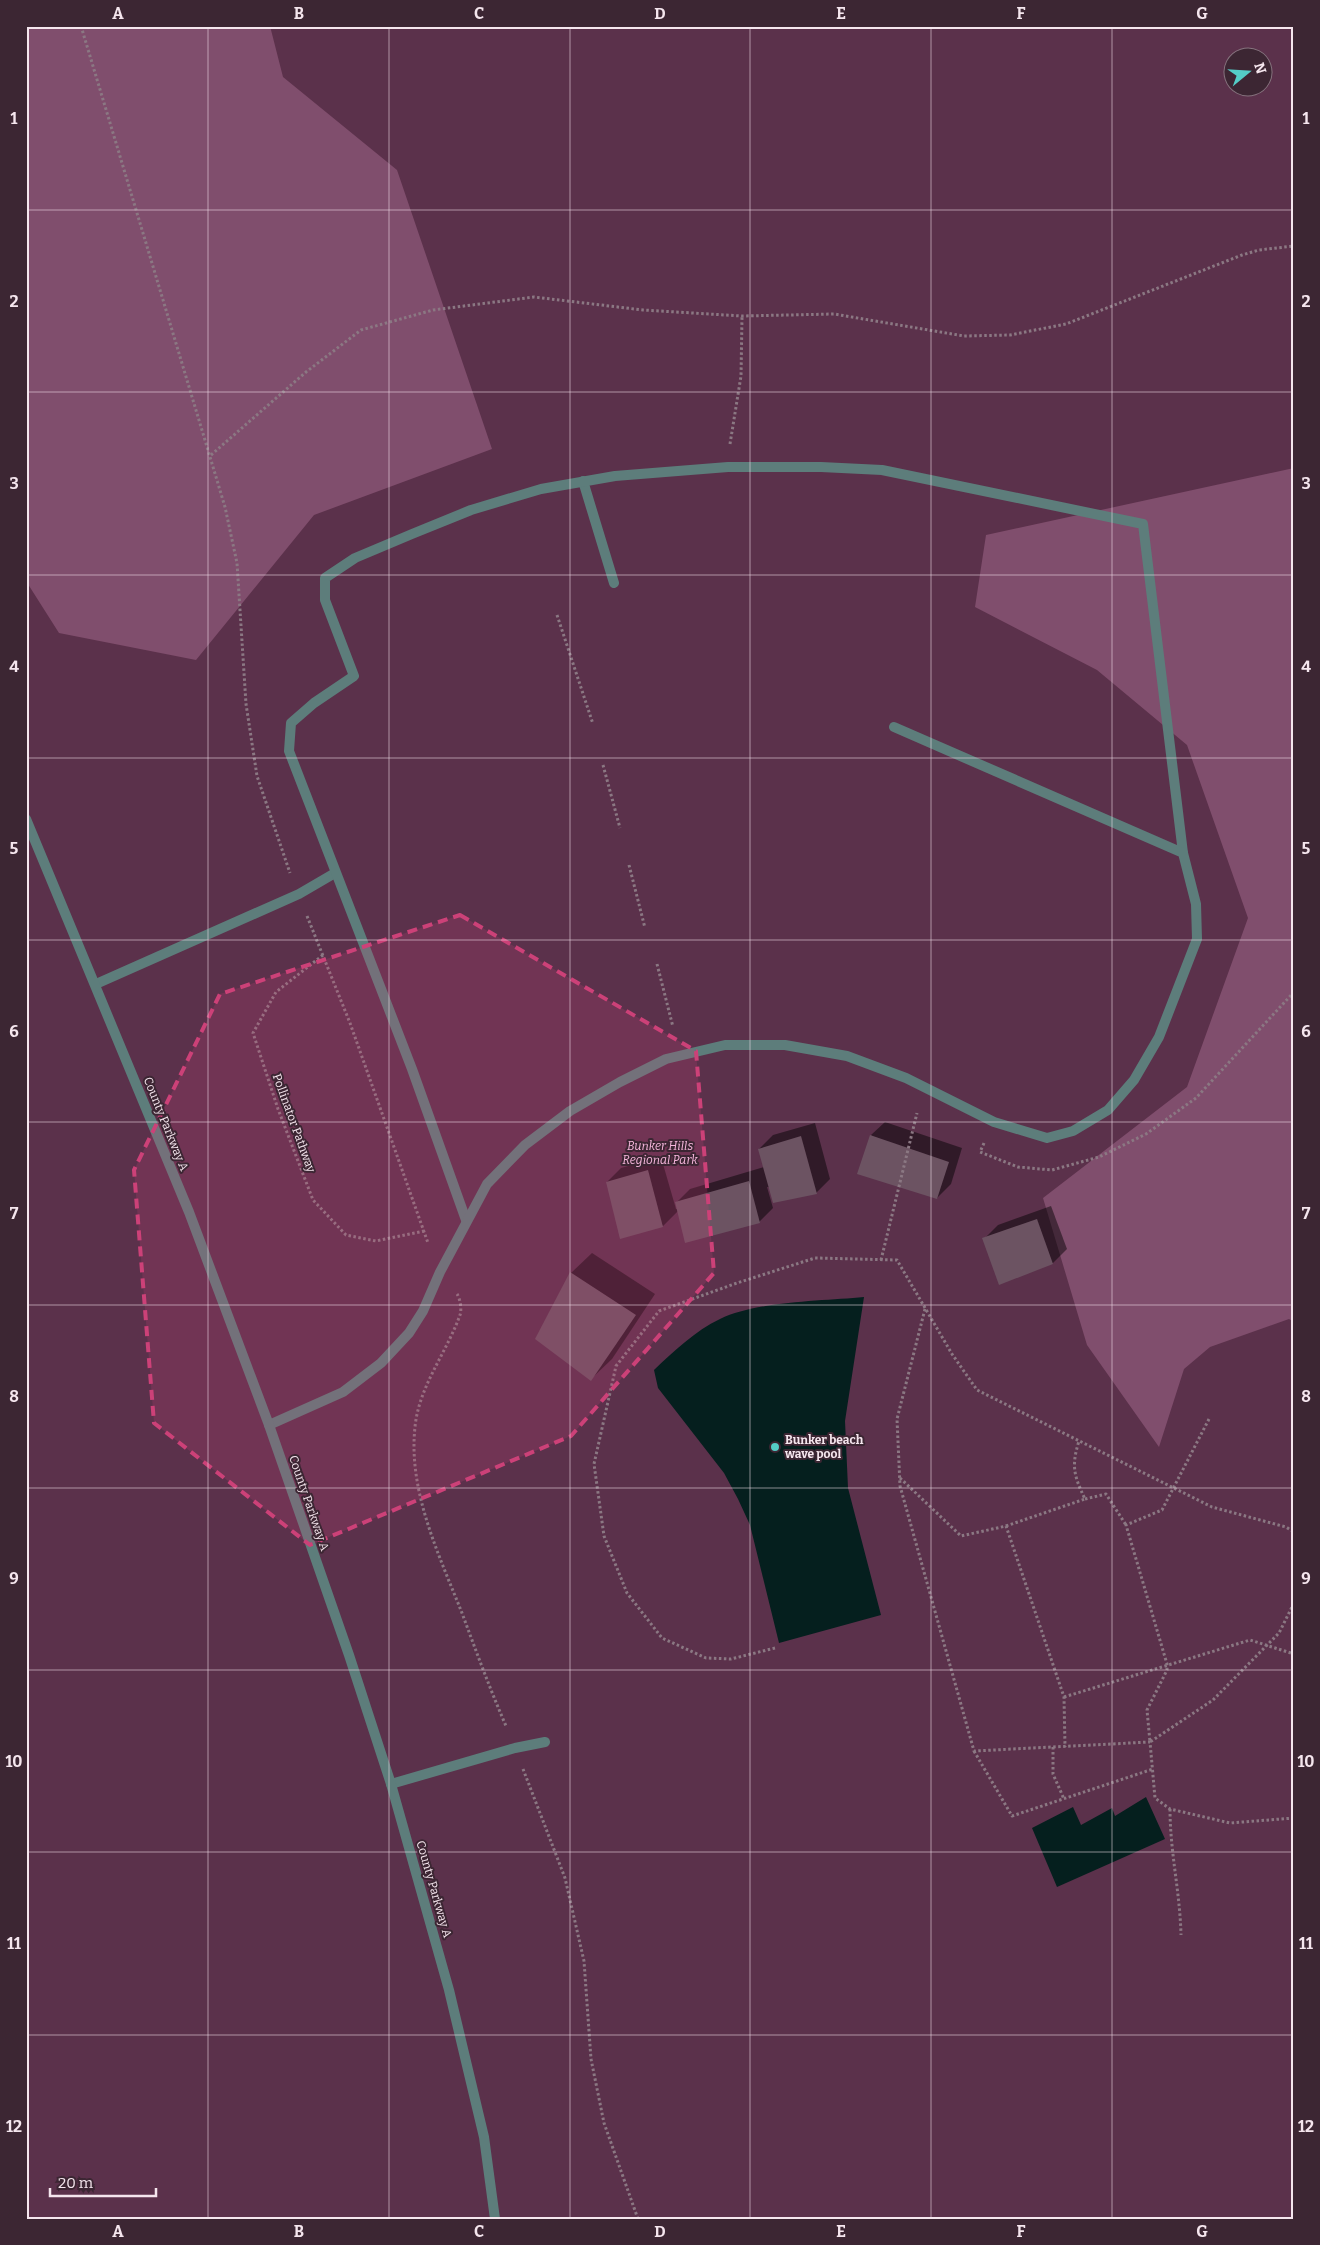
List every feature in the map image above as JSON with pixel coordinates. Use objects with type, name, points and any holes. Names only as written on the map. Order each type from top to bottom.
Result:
[{"type":"street","points":[[269,1425],[343,1392],[381,1362],[409,1333],[423,1311],[466,1220],[487,1184],[525,1145],[570,1111],[620,1082],[666,1059],[725,1045],[785,1045],[847,1056],[906,1078],[994,1122],[1047,1138],[1073,1130],[1108,1110],[1134,1080],[1159,1037],[1197,939],[1196,904],[1183,853],[1143,524],[882,470],[821,467],[728,467],[615,476],[541,489],[471,510],[355,558],[325,578],[325,600],[354,676],[314,702],[291,723],[289,751],[334,873],[412,1069],[466,1220]]},
{"type":"street","points":[[583,481],[614,583]]},
{"type":"street","points":[[894,727],[1183,853]]},
{"type":"street","name":"County Parkway A","points":[[26,819],[189,1212],[269,1425],[391,1784],[449,1990],[484,2137],[495,2219]]},
{"type":"street","points":[[96,984],[299,894],[334,873]]},
{"type":"street","points":[[391,1784],[515,1748],[545,1742]]},
{"type":"path","points":[[81,26],[211,455],[225,507],[237,563],[246,704],[257,776],[289,871]]},
{"type":"path","points":[[211,455],[306,372],[361,330],[433,310],[534,298],[643,310],[742,316],[834,314],[964,336],[1010,335],[1066,324],[1242,255],[1259,250],[1294,246]]},
{"type":"path","points":[[728,467],[731,426],[741,376],[742,316]]},
{"type":"path","points":[[558,615],[593,724]]},
{"type":"path","points":[[603,765],[620,828]]},
{"type":"path","points":[[629,865],[645,928]]},
{"type":"path","points":[[310,923],[350,1023],[427,1243]]},
{"type":"path","name":"Pollinator Pathway","points":[[322,955],[276,992],[253,1033],[278,1109],[313,1200],[346,1235],[376,1241],[424,1232]]},
{"type":"path","points":[[657,964],[673,1027]]},
{"type":"path","points":[[881,1260],[917,1113]]},
{"type":"path","points":[[774,1648],[731,1659],[706,1658],[662,1638],[628,1593],[604,1536],[594,1464],[616,1366],[659,1311],[737,1283],[816,1258],[897,1260],[952,1354],[977,1390],[1212,1507],[1286,1527],[1294,1532]]},
{"type":"path","points":[[459,1296],[461,1313],[428,1380],[415,1427],[414,1451],[418,1483],[434,1543],[565,1878],[584,1961],[591,2059],[604,2123],[638,2219]]},
{"type":"path","points":[[925,1308],[897,1419],[900,1486],[974,1751],[1012,1816],[1153,1769]]},
{"type":"path","points":[[1126,1525],[1162,1510],[1172,1487],[1209,1419]]},
{"type":"path","points":[[1079,1441],[1075,1454],[1074,1476],[1085,1499]]},
{"type":"path","points":[[900,1478],[961,1536],[1006,1526],[1085,1499],[1106,1494],[1126,1525],[1167,1664],[1167,1670],[1147,1710],[1156,1798],[1170,1809],[1230,1823],[1294,1818]]},
{"type":"path","points":[[1006,1526],[1064,1697],[1065,1747]]},
{"type":"path","points":[[974,1751],[1150,1742],[1213,1700],[1279,1633],[1294,1602]]},
{"type":"path","points":[[1064,1697],[1250,1640],[1268,1644],[1294,1654]]},
{"type":"path","points":[[1053,1747],[1053,1774],[1064,1799]]},
{"type":"path","points":[[1170,1809],[1170,1844],[1180,1898],[1181,1935]]},
{"type":"highlighted area","points":[[460,915],[696,1051],[714,1273],[571,1436],[310,1545],[154,1423],[134,1170],[220,994]]},
{"type":"green space","name":"Bunker Hills Regional Park","points":[[26,26],[1294,26],[1294,2219],[26,2219]]},
{"type":"shaded area","points":[[26,26],[270,26],[283,77],[397,170],[492,449],[314,515],[196,660],[59,633],[26,581]]},
{"type":"shaded area","points":[[1294,468],[1294,1322],[1289,1319],[1210,1347],[1184,1369],[1159,1447],[1087,1345],[1043,1198],[1187,1087],[1248,918],[1187,745],[1097,670],[975,607],[986,535]]},
{"type":"shaded area","name":"Bunker beach wave pool","points":[[864,1297],[845,1421],[848,1488],[881,1615],[779,1643],[750,1525],[724,1473],[658,1388],[654,1370],[693,1335],[720,1319],[735,1313],[771,1305]]},
{"type":"shaded area","points":[[1146,1797],[1165,1839],[1057,1887],[1032,1828],[1073,1807],[1081,1825],[1112,1808],[1115,1816]]},
{"type":"building","points":[[870,1135],[949,1162],[937,1199],[857,1174]]},
{"type":"building","points":[[801,1136],[817,1194],[773,1203],[758,1149]]},
{"type":"building","points":[[648,1170],[663,1227],[620,1239],[606,1182]]},
{"type":"building","points":[[749,1181],[760,1223],[685,1243],[675,1202]]},
{"type":"building","points":[[1037,1219],[1053,1264],[999,1285],[982,1238]]},
{"type":"building","points":[[570,1272],[636,1315],[591,1381],[535,1339]]},
{"type":"place","name":"Bunker beach wave pool","points":[[775,1447]]}]
